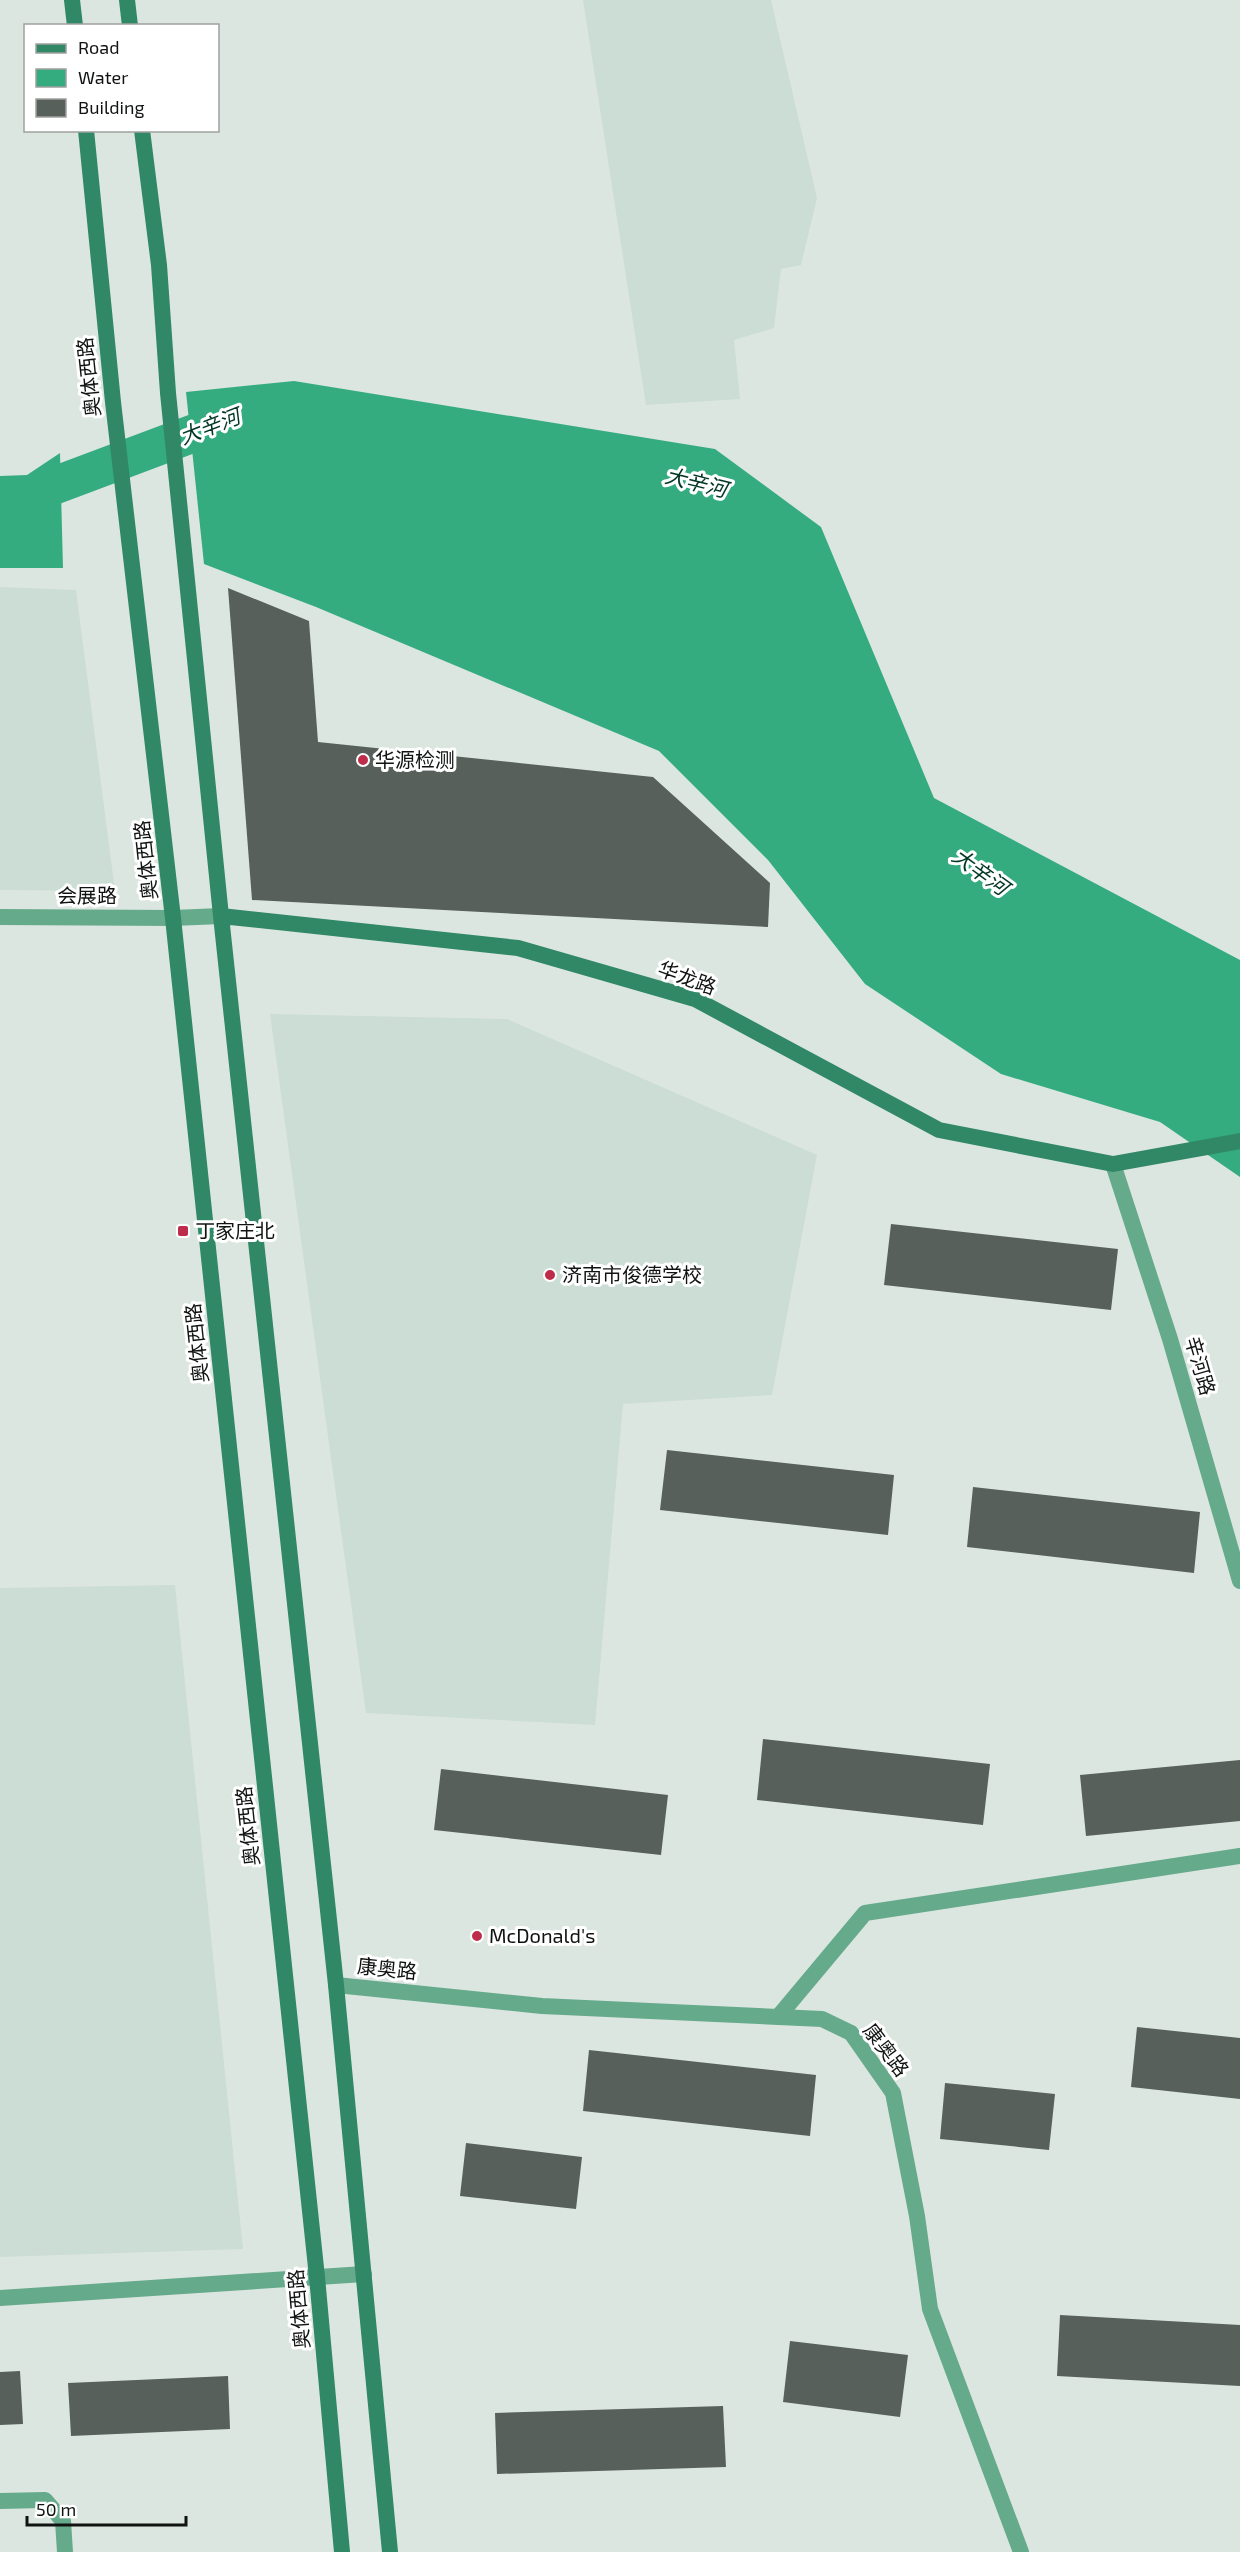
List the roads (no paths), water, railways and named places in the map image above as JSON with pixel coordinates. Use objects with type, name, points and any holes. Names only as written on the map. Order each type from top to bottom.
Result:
[{"type":"main road","points":[[72,0],[75,24]]},
{"type":"main road","points":[[127,0],[130,24]]},
{"type":"main road","name":"奥体西路","points":[[86,132],[113,402],[173,918],[317,2277],[342,2552]]},
{"type":"main road","points":[[142,132],[159,265],[168,393],[221,916],[336,1985],[390,2552]]},
{"type":"main road","name":"华龙路","points":[[221,916],[518,948],[695,999],[939,1130],[1113,1164]]},
{"type":"main road","points":[[1113,1164],[1240,1141]]},
{"type":"street","name":"会展路","points":[[0,916],[173,918]]},
{"type":"street","points":[[173,918],[221,916]]},
{"type":"street","name":"辛河路","points":[[1113,1164],[1170,1339],[1240,1581]]},
{"type":"street","points":[[778,2017],[865,1913],[1240,1856]]},
{"type":"street","name":"康奥路","points":[[336,1985],[542,2006],[822,2019],[851,2033],[893,2093],[917,2216],[930,2309],[1021,2552]]},
{"type":"street","points":[[0,2298],[364,2274]]},
{"type":"street","points":[[0,2501],[45,2500],[63,2522],[65,2552]]},
{"type":"water","points":[[294,381],[715,449],[821,527],[934,798],[1240,960],[1240,1177],[1160,1122],[1001,1074],[865,984],[768,860],[659,751],[316,607],[204,564],[186,392]]},
{"type":"water","points":[[60,453],[63,568],[0,568],[0,476],[27,475]]},
{"type":"waterway","name":"大辛河","points":[[0,506],[237,417]]},
{"type":"place","name":"华源检测","points":[[363,760]]},
{"type":"place","name":"丁家庄北","points":[[183,1231]]},
{"type":"place","name":"济南市俊德学校","points":[[550,1275]]},
{"type":"place","name":"McDonald's","points":[[477,1936]]}]
